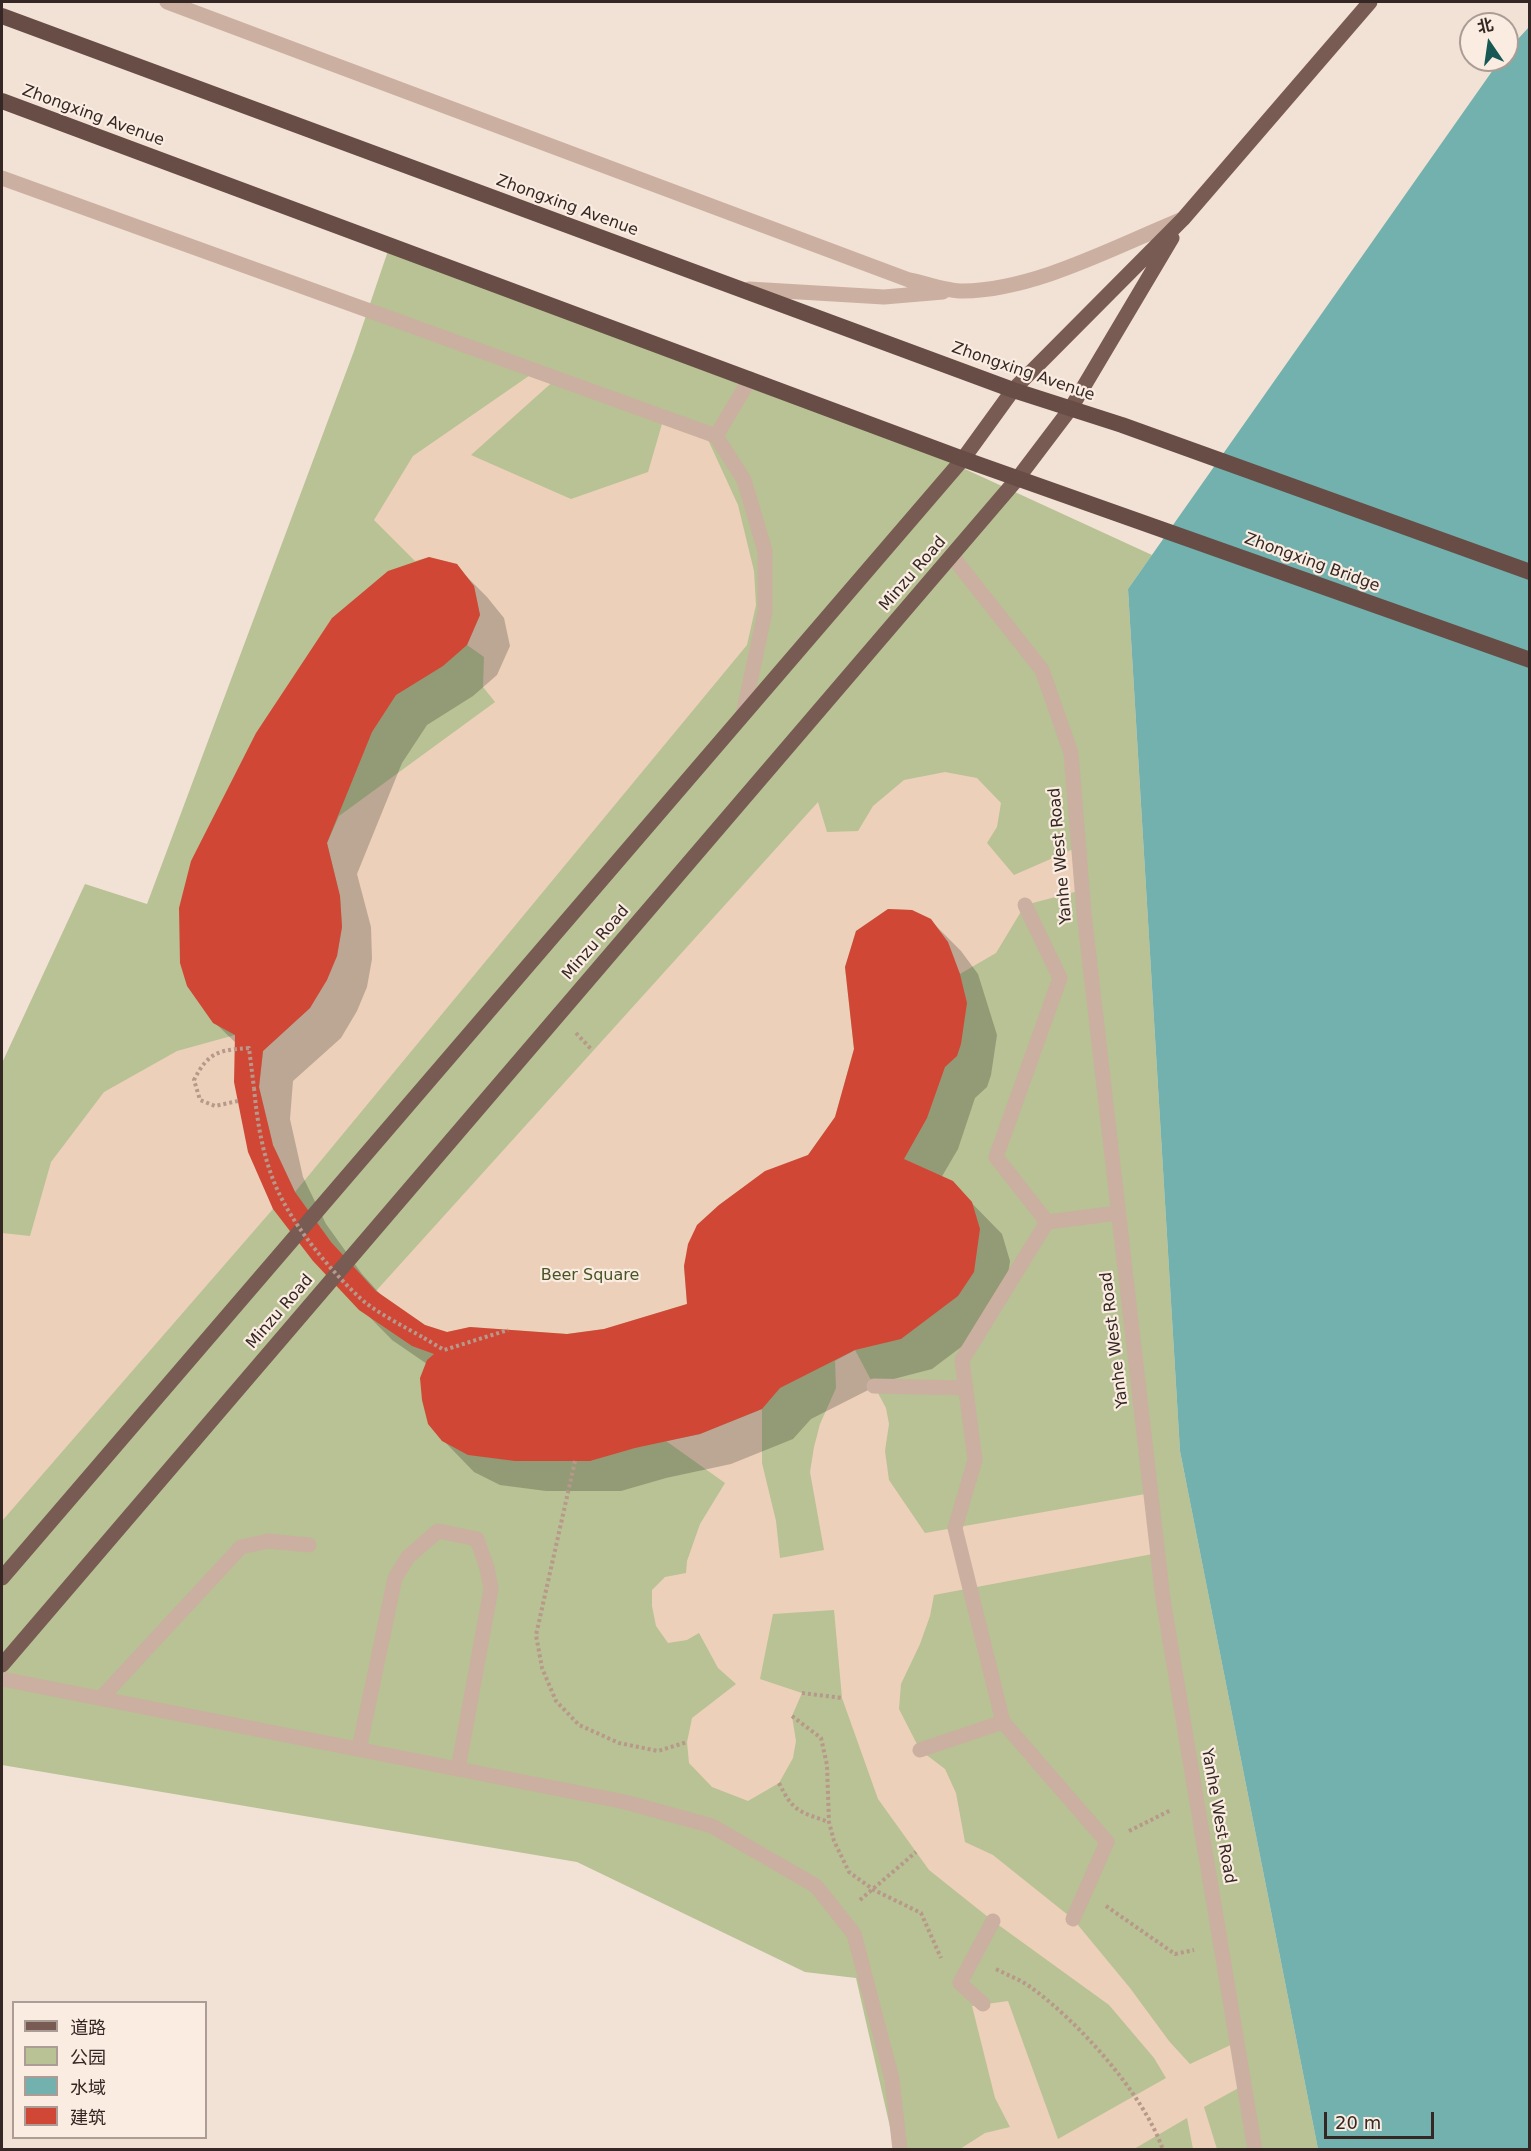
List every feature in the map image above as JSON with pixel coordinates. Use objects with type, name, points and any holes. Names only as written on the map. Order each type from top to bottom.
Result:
[{"type":"highway","name":"Zhongxing Avenue","points":[[2,16],[1013,390],[1122,425],[1530,572]]},
{"type":"highway","name":"Zhongxing Avenue","points":[[2,101],[963,459],[1083,501]]},
{"type":"highway","name":"Zhongxing Bridge","points":[[1083,501],[1530,660]]},
{"type":"main road","points":[[2,1578],[963,459],[1013,390],[1183,219],[1370,2]]},
{"type":"main road","name":"Minzu Road","points":[[2,1665],[1018,478],[1071,408],[1183,219]]},
{"type":"street","points":[[166,2],[909,280],[961,291]]},
{"type":"street","points":[[2,178],[716,435],[744,480],[765,551],[765,612],[743,715]]},
{"type":"street","points":[[741,289],[884,297],[1018,284],[1070,266],[1183,219]]},
{"type":"street","points":[[716,435],[750,380]]},
{"type":"street","name":"Yanhe West Road","points":[[952,556],[1042,670],[1071,753],[1084,913],[1163,1599],[1255,2150]]},
{"type":"street","points":[[1025,905],[1060,978],[996,1157],[1047,1222]]},
{"type":"street","points":[[1047,1222],[1118,1213]]},
{"type":"street","points":[[1047,1222],[962,1360],[975,1460],[955,1528],[968,1589],[1003,1722],[1107,1842],[1073,1919]]},
{"type":"street","points":[[874,1386],[966,1388]]},
{"type":"street","points":[[358,1749],[395,1578],[408,1557],[438,1531],[477,1539],[487,1568],[491,1589],[458,1769]]},
{"type":"street","points":[[100,1698],[241,1547],[268,1540],[309,1545]]},
{"type":"street","points":[[2,1679],[625,1802],[712,1826],[816,1886],[854,1934],[892,2079],[900,2150]]},
{"type":"street","points":[[920,1750],[1003,1722]]},
{"type":"street","points":[[983,2004],[960,1983],[993,1921]]},
{"type":"path","points":[[238,1101],[215,1106],[200,1100],[194,1080],[202,1063],[215,1054],[249,1048],[258,1127],[274,1182],[291,1213],[318,1252],[359,1298],[444,1350],[508,1330]]},
{"type":"path","points":[[575,1461],[536,1635],[542,1668],[556,1701],[579,1725],[619,1743],[658,1751],[687,1742]]},
{"type":"path","points":[[802,1694],[842,1698]]},
{"type":"path","points":[[792,1716],[821,1738],[827,1765],[829,1822],[834,1841],[849,1872],[874,1890],[921,1913],[942,1957],[940,1969]]},
{"type":"path","points":[[779,1783],[788,1801],[799,1812],[829,1822]]},
{"type":"path","points":[[1107,1842],[1196,1798]]},
{"type":"path","points":[[840,1915],[874,1890],[916,1852]]},
{"type":"path","points":[[1085,1892],[1175,1954],[1221,1944]]},
{"type":"path","points":[[974,1957],[1028,1986],[1077,2026],[1112,2066],[1134,2096],[1158,2135],[1163,2150]]},
{"type":"green space","name":"Beer Square","points":[[390,245],[856,419],[1152,555],[1128,589],[1180,1451],[1318,2149],[895,2149],[856,1978],[805,1972],[577,1862],[2,1765],[2,1063],[85,884],[147,904],[354,351]]},
{"type":"shaded area","points":[[536,371],[557,378],[471,455],[571,499],[648,472],[664,417],[704,431],[738,505],[754,571],[756,605],[747,645],[295,1192],[273,1145],[259,1087],[263,1051],[310,1008],[337,956],[342,927],[340,896],[327,843],[339,816],[495,702],[483,687],[484,657],[467,645],[480,615],[474,586],[457,564],[429,557],[415,561],[374,520],[413,456]]},
{"type":"shaded area","points":[[945,772],[977,778],[1001,803],[997,827],[987,843],[1014,875],[1078,847],[1082,890],[1025,905],[996,953],[960,974],[931,919],[912,910],[888,909],[856,931],[845,967],[854,1049],[835,1117],[808,1155],[765,1172],[719,1205],[697,1225],[684,1266],[687,1304],[604,1329],[567,1334],[470,1327],[447,1332],[425,1325],[376,1291],[818,802],[827,832],[858,831],[873,806],[904,780]]},
{"type":"shaded area","points":[[235,1035],[273,1209],[2,1521],[2,1233],[30,1236],[51,1162],[104,1092],[177,1051]]},
{"type":"shaded area","points":[[855,1350],[886,1408],[889,1424],[885,1451],[889,1480],[925,1533],[1151,1493],[1158,1553],[934,1595],[930,1616],[920,1644],[901,1684],[899,1709],[920,1750],[945,1769],[956,1793],[965,1842],[993,1855],[1073,1919],[1130,1988],[1169,2041],[1190,2064],[1237,2042],[1244,2085],[1204,2107],[1217,2149],[1193,2149],[1187,2118],[1134,2149],[960,2149],[985,2133],[1010,2127],[995,2098],[972,2006],[1008,2001],[1058,2139],[1166,2078],[1154,2058],[1109,2005],[993,1921],[929,1870],[878,1799],[842,1698],[834,1610],[773,1614],[760,1679],[802,1693],[792,1716],[796,1741],[793,1758],[779,1783],[748,1801],[712,1787],[689,1763],[687,1742],[692,1718],[736,1684],[718,1668],[699,1633],[687,1640],[668,1643],[656,1626],[652,1590],[665,1577],[686,1573],[687,1561],[700,1524],[725,1483],[666,1441],[700,1434],[762,1409],[762,1463],[776,1521],[780,1558],[824,1550],[810,1472],[820,1424],[836,1388],[835,1361]]},
{"type":"water","points":[[1529,27],[1529,2149],[1318,2149],[1180,1451],[1128,589],[1492,72],[1519,72],[1519,38]]},
{"type":"building","points":[[429,557],[457,564],[474,586],[480,615],[467,645],[443,666],[396,695],[372,732],[327,843],[340,896],[342,927],[337,956],[327,980],[310,1008],[263,1051],[259,1087],[273,1145],[295,1192],[331,1242],[376,1291],[425,1325],[447,1332],[470,1327],[567,1334],[604,1329],[687,1304],[684,1266],[688,1244],[697,1225],[719,1205],[765,1171],[808,1155],[835,1117],[854,1049],[845,967],[856,931],[888,909],[912,910],[931,919],[948,942],[960,974],[967,1003],[957,1056],[945,1067],[927,1118],[904,1159],[953,1181],[972,1202],[980,1229],[974,1272],[958,1296],[901,1339],[855,1350],[780,1388],[762,1409],[700,1434],[635,1448],[590,1461],[515,1461],[468,1455],[442,1441],[428,1424],[420,1378],[427,1360],[434,1354],[412,1346],[359,1310],[313,1261],[273,1209],[248,1152],[234,1082],[235,1035],[213,1023],[187,986],[180,963],[179,908],[191,861],[256,733],[332,618],[388,571]]}]
